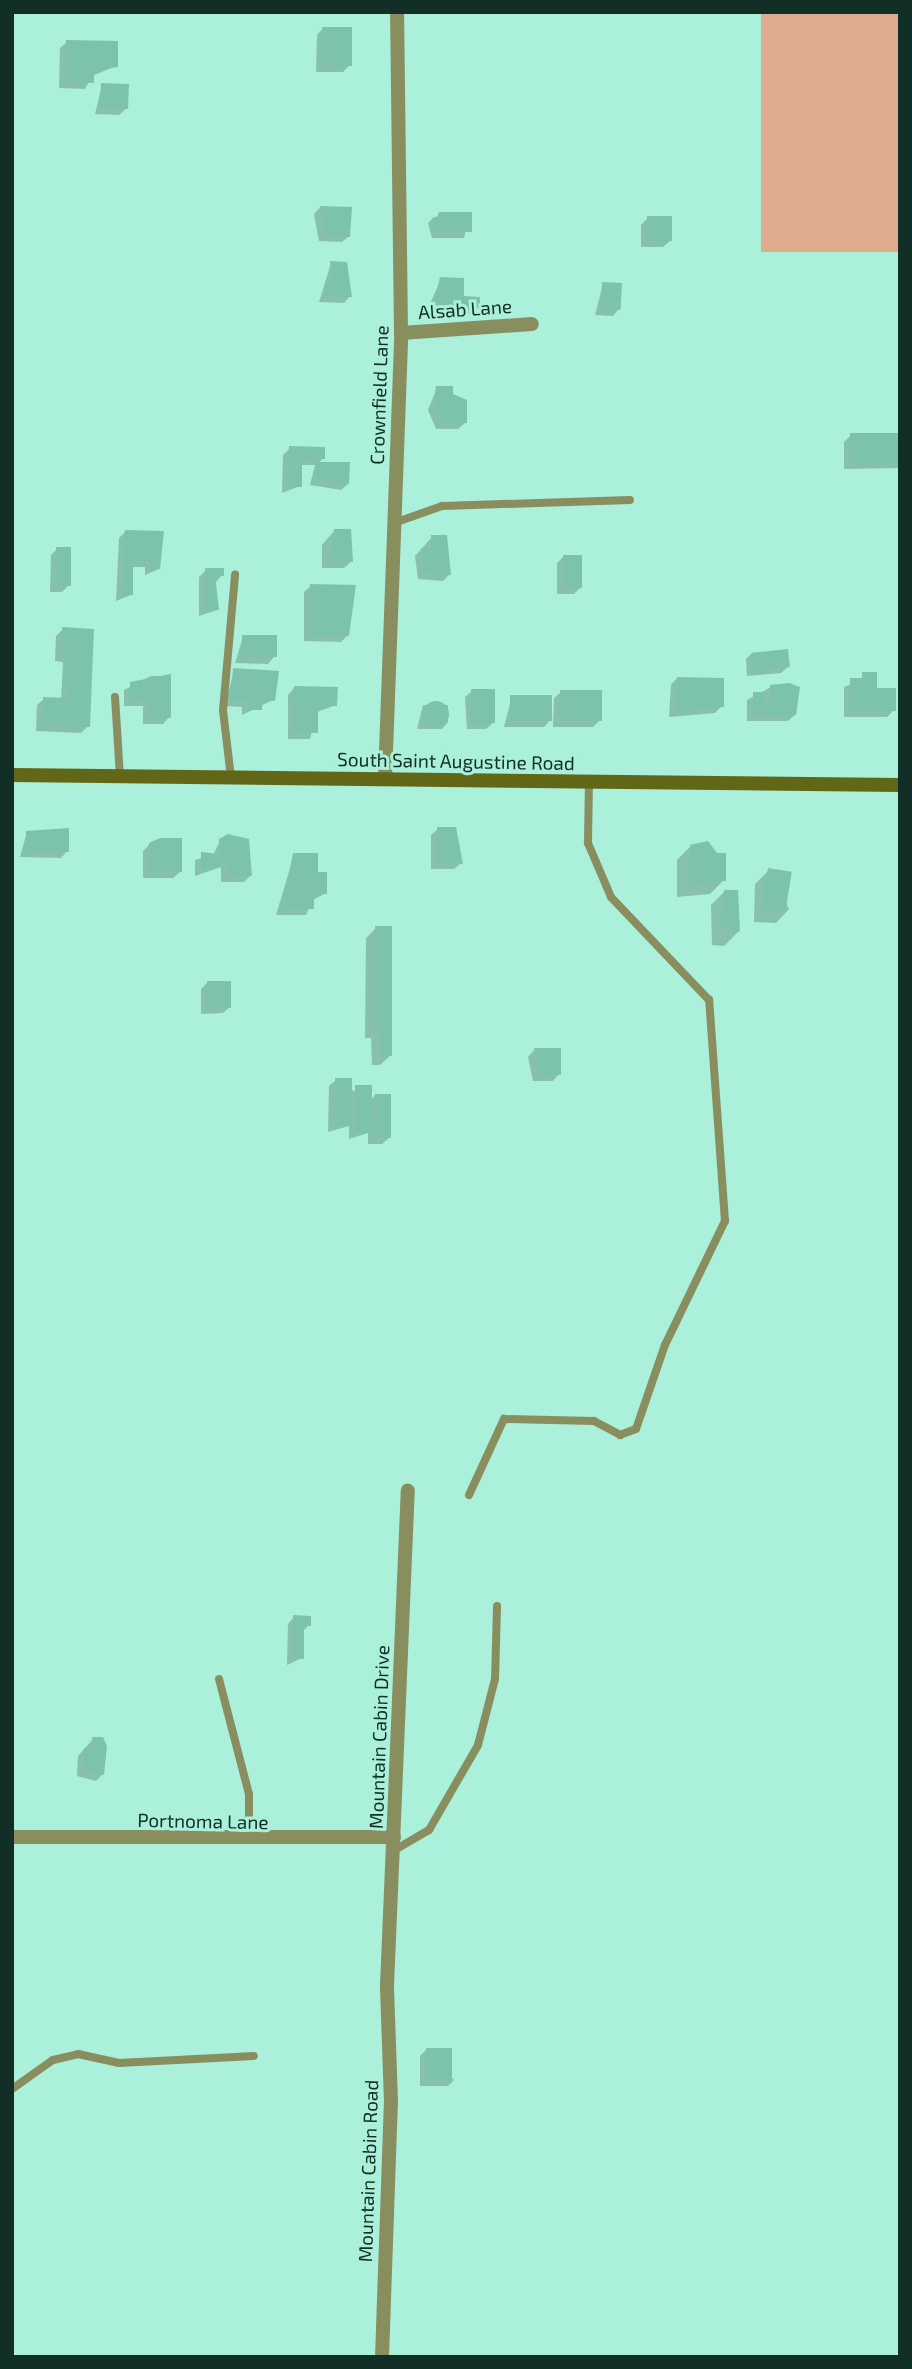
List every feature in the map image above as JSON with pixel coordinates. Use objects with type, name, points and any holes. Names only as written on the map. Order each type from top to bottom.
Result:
[{"type":"street","name":"Crownfield Lane","points":[[385,779],[401,333],[397,12]]},
{"type":"street","name":"Alsab Lane","points":[[401,333],[532,324]]},
{"type":"street","name":"South Saint Augustine Road","points":[[12,775],[900,785]]},
{"type":"street","name":"Mountain Cabin Drive","points":[[387,1986],[408,1490]]},
{"type":"street","name":"Portnoma Lane","points":[[12,1837],[394,1844]]},
{"type":"street","name":"Mountain Cabin Road","points":[[382,2357],[391,2102],[387,1986]]},
{"type":"lane","points":[[394,523],[442,506],[630,500]]},
{"type":"lane","points":[[231,778],[223,710],[235,575]]},
{"type":"lane","points":[[114,697],[120,776]]},
{"type":"lane","points":[[469,1494],[504,1419],[594,1421],[620,1435],[636,1429],[666,1345],[725,1221],[709,1000],[611,897],[589,843],[589,782]]},
{"type":"lane","points":[[394,1844],[429,1830],[478,1745],[495,1679],[497,1606]]},
{"type":"lane","points":[[219,1679],[249,1794],[249,1842]]},
{"type":"lane","points":[[12,2089],[53,2060],[78,2054],[119,2063],[254,2056]]},
{"type":"shaded area","points":[[761,12],[900,12],[900,252],[761,252]]},
{"type":"building","points":[[322,27],[352,27],[352,66],[322,66]]},
{"type":"building","points":[[66,40],[118,41],[118,67],[94,71],[94,83],[65,82]]},
{"type":"building","points":[[101,83],[129,84],[128,109],[100,108]]},
{"type":"building","points":[[320,206],[352,207],[350,237],[325,235]]},
{"type":"building","points":[[439,212],[472,212],[472,232],[439,232],[433,228]]},
{"type":"building","points":[[647,216],[672,216],[672,241],[647,241]]},
{"type":"building","points":[[330,261],[347,262],[352,297],[325,296],[325,284],[332,284]]},
{"type":"building","points":[[440,277],[464,278],[464,296],[480,297],[480,308],[439,307],[435,299]]},
{"type":"building","points":[[602,282],[622,283],[621,310],[601,309]]},
{"type":"building","points":[[436,386],[453,386],[453,394],[467,400],[467,423],[443,423],[434,402]]},
{"type":"building","points":[[850,433],[900,433],[900,463],[850,463]]},
{"type":"building","points":[[289,446],[325,447],[325,459],[302,459],[302,487],[288,487]]},
{"type":"building","points":[[316,462],[350,462],[349,484],[316,479]]},
{"type":"building","points":[[334,529],[351,529],[353,562],[328,562]]},
{"type":"building","points":[[125,530],[164,531],[160,569],[150,569],[151,561],[133,561],[133,595],[122,595]]},
{"type":"building","points":[[431,535],[447,535],[451,575],[424,573],[421,548],[431,548]]},
{"type":"building","points":[[56,547],[71,547],[71,586],[56,586]]},
{"type":"building","points":[[563,555],[582,555],[582,588],[563,588]]},
{"type":"building","points":[[205,568],[224,568],[224,576],[215,576],[219,610],[205,610]]},
{"type":"building","points":[[310,584],[356,585],[349,636],[310,635]]},
{"type":"building","points":[[62,627],[94,629],[90,727],[42,725],[43,697],[67,698]]},
{"type":"building","points":[[242,635],[277,635],[277,657],[242,657]]},
{"type":"building","points":[[788,649],[790,667],[754,671],[752,653]]},
{"type":"building","points":[[233,668],[279,671],[275,701],[262,701],[262,710],[248,710],[248,701],[231,701]]},
{"type":"building","points":[[862,672],[877,672],[877,688],[896,688],[896,711],[850,711],[850,678],[862,678]]},
{"type":"building","points":[[171,674],[171,718],[148,718],[149,700],[130,700],[130,682]]},
{"type":"building","points":[[677,677],[724,678],[724,707],[675,711]]},
{"type":"building","points":[[789,683],[800,687],[796,715],[753,715],[753,692],[763,692],[763,703],[770,703],[770,685]]},
{"type":"building","points":[[294,686],[338,687],[337,706],[318,706],[318,733],[293,733]]},
{"type":"building","points":[[471,689],[495,689],[495,723],[471,723]]},
{"type":"building","points":[[560,690],[602,690],[602,721],[560,721]]},
{"type":"building","points":[[510,695],[552,695],[552,721],[510,721]]},
{"type":"building","points":[[436,701],[446,704],[449,714],[446,724],[436,727],[426,724],[423,714],[426,704]]},
{"type":"building","points":[[437,827],[456,827],[463,864],[437,863]]},
{"type":"building","points":[[69,828],[69,852],[26,851],[26,831]]},
{"type":"building","points":[[228,834],[249,839],[252,876],[227,876],[227,862],[201,871],[201,852],[219,854],[219,839]]},
{"type":"building","points":[[160,838],[182,838],[182,872],[149,872],[149,843]]},
{"type":"building","points":[[708,841],[717,853],[726,853],[726,881],[690,884],[690,845]]},
{"type":"building","points":[[293,853],[318,853],[318,872],[327,872],[327,894],[314,894],[314,909],[282,909]]},
{"type":"building","points":[[768,868],[792,872],[785,912],[762,908]]},
{"type":"building","points":[[724,890],[738,890],[740,932],[721,926]]},
{"type":"building","points":[[375,926],[392,926],[392,1056],[381,1056],[381,1028],[375,1028]]},
{"type":"building","points":[[207,981],[231,981],[231,1008],[207,1008]]},
{"type":"building","points":[[534,1048],[561,1048],[561,1075],[539,1075]]},
{"type":"building","points":[[335,1078],[352,1078],[352,1126],[335,1126]]},
{"type":"building","points":[[355,1085],[372,1085],[372,1133],[355,1133]]},
{"type":"building","points":[[375,1094],[391,1094],[391,1138],[375,1138]]},
{"type":"building","points":[[293,1615],[311,1616],[311,1626],[304,1626],[304,1659],[293,1659]]},
{"type":"building","points":[[92,1737],[103,1737],[107,1746],[104,1775],[83,1769],[84,1748],[93,1747]]},
{"type":"building","points":[[426,2048],[452,2048],[452,2080],[426,2080]]}]
